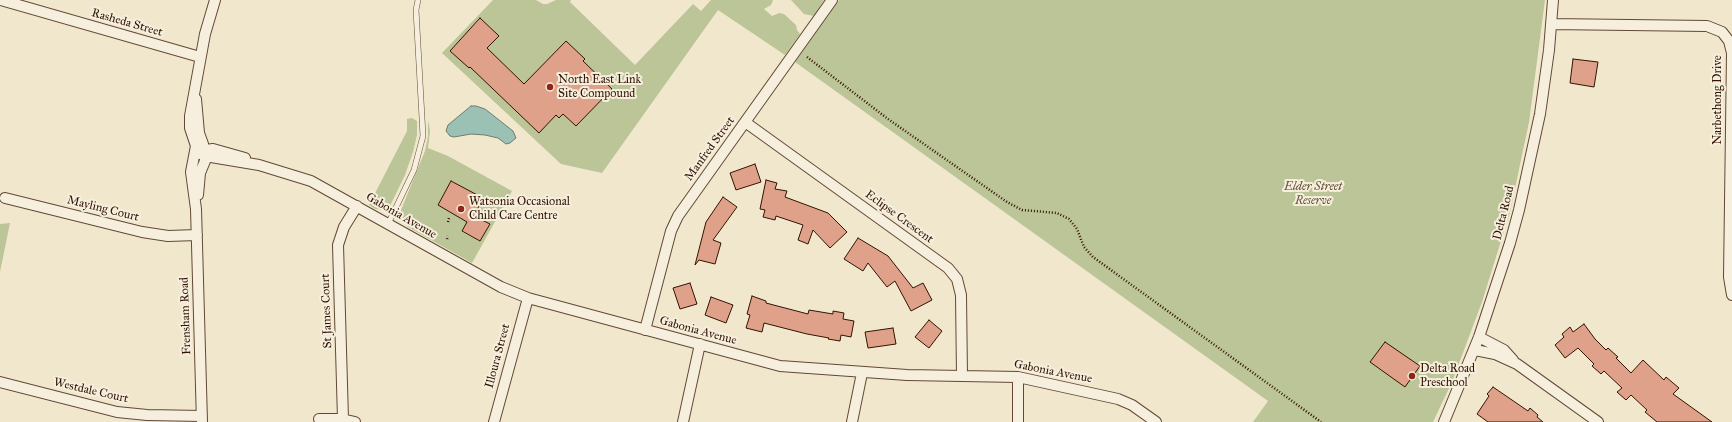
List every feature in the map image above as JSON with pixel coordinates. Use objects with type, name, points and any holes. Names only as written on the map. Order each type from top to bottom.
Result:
[{"type":"street","name":"Rasheda Street","points":[[1,0],[200,57]]},
{"type":"street","name":"Frensham Road","points":[[202,419],[196,209],[191,172],[202,153],[190,126],[190,116],[200,57],[215,0]]},
{"type":"street","name":"Manfred Street","points":[[645,330],[674,223],[832,0]]},
{"type":"street","name":"Delta Road","points":[[1444,422],[1475,350],[1510,243],[1521,204],[1540,114],[1554,0]]},
{"type":"street","name":"Narbethong Drive","points":[[1551,24],[1708,26],[1722,32],[1729,41],[1732,53],[1729,277],[1732,295]]},
{"type":"street","name":"Eclipse Crescent","points":[[745,122],[948,268],[957,279],[961,295],[962,376]]},
{"type":"street","name":"Gabonia Avenue","points":[[202,153],[213,149],[227,152],[259,165],[311,181],[501,288],[528,298],[780,366],[862,373],[923,376],[1018,377],[1118,399],[1132,405],[1156,422]]},
{"type":"street","name":"Mayling Court","points":[[4,198],[142,232],[168,236],[197,235]]},
{"type":"street","name":"St James Court","points":[[343,419],[338,245],[344,227],[357,206]]},
{"type":"street","name":"Illoura Street","points":[[494,422],[528,298]]},
{"type":"street","points":[[1479,337],[1504,350],[1517,364]]},
{"type":"street","points":[[683,422],[700,344]]},
{"type":"street","points":[[1475,350],[1495,354],[1517,364],[1598,422]]},
{"type":"street","points":[[852,422],[862,373]]},
{"type":"street","points":[[1018,377],[1018,422]]},
{"type":"street","name":"Westdale Court","points":[[0,382],[117,412],[202,419]]},
{"type":"street","points":[[319,419],[343,419],[355,422]]},
{"type":"lane","points":[[388,224],[414,170],[423,136],[416,10],[418,0]]},
{"type":"path","points":[[807,58],[888,119],[1011,205],[1022,210],[1057,213],[1069,219],[1077,229],[1084,247],[1093,257],[1321,422]]},
{"type":"path","points":[[448,222],[449,218]]},
{"type":"green space","points":[[493,0],[536,0],[543,4],[547,4],[556,0],[571,0],[570,2],[635,65],[693,4],[701,11],[711,0],[773,0],[771,5],[764,9],[772,16],[779,13],[784,14],[796,25],[800,34],[785,55],[718,10],[602,173],[561,164],[442,53]]},
{"type":"green space","points":[[791,0],[824,0],[814,16],[804,14]]},
{"type":"green space","name":"Elder Street Reserve","points":[[839,0],[1545,0],[1529,122],[1510,212],[1482,302],[1452,382],[1433,422],[1253,422],[1268,401],[795,62]]},
{"type":"green space","points":[[412,118],[417,121],[417,135],[405,175],[390,206],[384,210],[375,209],[369,205],[407,131],[407,119]]},
{"type":"green space","points":[[428,120],[430,131],[428,148],[448,156],[512,191],[472,263],[408,227],[402,220],[401,210],[425,151],[428,136]],"holes":[[[451,181],[483,198],[474,216],[490,224],[480,241],[462,232],[468,222],[438,205]]]},
{"type":"green space","points":[[10,223],[0,272],[0,224]]},
{"type":"water","points":[[471,106],[485,109],[513,131],[516,138],[510,143],[506,144],[498,138],[485,135],[471,134],[454,137],[450,136],[446,131],[448,125]]},
{"type":"building","name":"North East Link Site Compound","points":[[480,18],[499,36],[487,48],[524,84],[566,41],[585,59],[583,61],[612,89],[576,126],[563,114],[559,118],[556,115],[539,133],[470,67],[469,68],[450,51]]},
{"type":"building","points":[[1573,59],[1598,62],[1594,87],[1570,83]]},
{"type":"building","points":[[755,164],[761,182],[736,190],[730,173]]},
{"type":"building","points":[[766,180],[777,183],[775,189],[787,191],[785,197],[828,213],[847,232],[830,248],[813,230],[808,244],[798,240],[803,225],[776,216],[775,220],[763,217],[765,210],[760,209]]},
{"type":"building","name":"Watsonia Occasional Child Care Centre","points":[[451,181],[483,198],[474,216],[490,224],[480,241],[462,231],[467,222],[438,205]]},
{"type":"building","points":[[723,197],[737,207],[713,240],[721,243],[715,264],[699,260],[695,265],[706,222]]},
{"type":"building","points":[[858,238],[888,256],[913,288],[923,283],[932,300],[911,311],[895,281],[887,287],[868,263],[863,271],[844,259]]},
{"type":"building","points":[[690,283],[697,304],[680,309],[673,288]]},
{"type":"building","points":[[752,296],[766,301],[766,303],[808,314],[809,310],[833,314],[833,311],[844,313],[843,319],[854,321],[851,337],[841,335],[840,341],[764,323],[762,332],[746,328],[750,315],[747,314]]},
{"type":"building","points":[[711,297],[733,305],[726,323],[705,315]]},
{"type":"building","points":[[929,320],[942,331],[929,348],[915,337]]},
{"type":"building","points":[[1584,324],[1595,339],[1606,350],[1608,348],[1618,357],[1616,358],[1631,373],[1643,360],[1664,380],[1666,377],[1679,388],[1673,394],[1712,422],[1657,422],[1645,412],[1647,410],[1631,395],[1626,400],[1617,392],[1622,388],[1604,371],[1601,374],[1592,366],[1594,364],[1578,348],[1565,358],[1555,345],[1564,337],[1562,334],[1570,327],[1573,332]]},
{"type":"building","points":[[893,328],[896,344],[868,348],[865,332]]},
{"type":"building","points":[[1385,342],[1420,366],[1405,387],[1370,362]]},
{"type":"building","points":[[1493,387],[1528,411],[1530,408],[1543,422],[1488,422],[1477,414],[1489,396],[1487,394]]},
{"type":"place","name":"North East Link Site Compound","points":[[550,87]]},
{"type":"place","name":"Watsonia Occasional Child Care Centre","points":[[461,209]]},
{"type":"place","name":"Delta Road Preschool","points":[[1412,376]]}]
